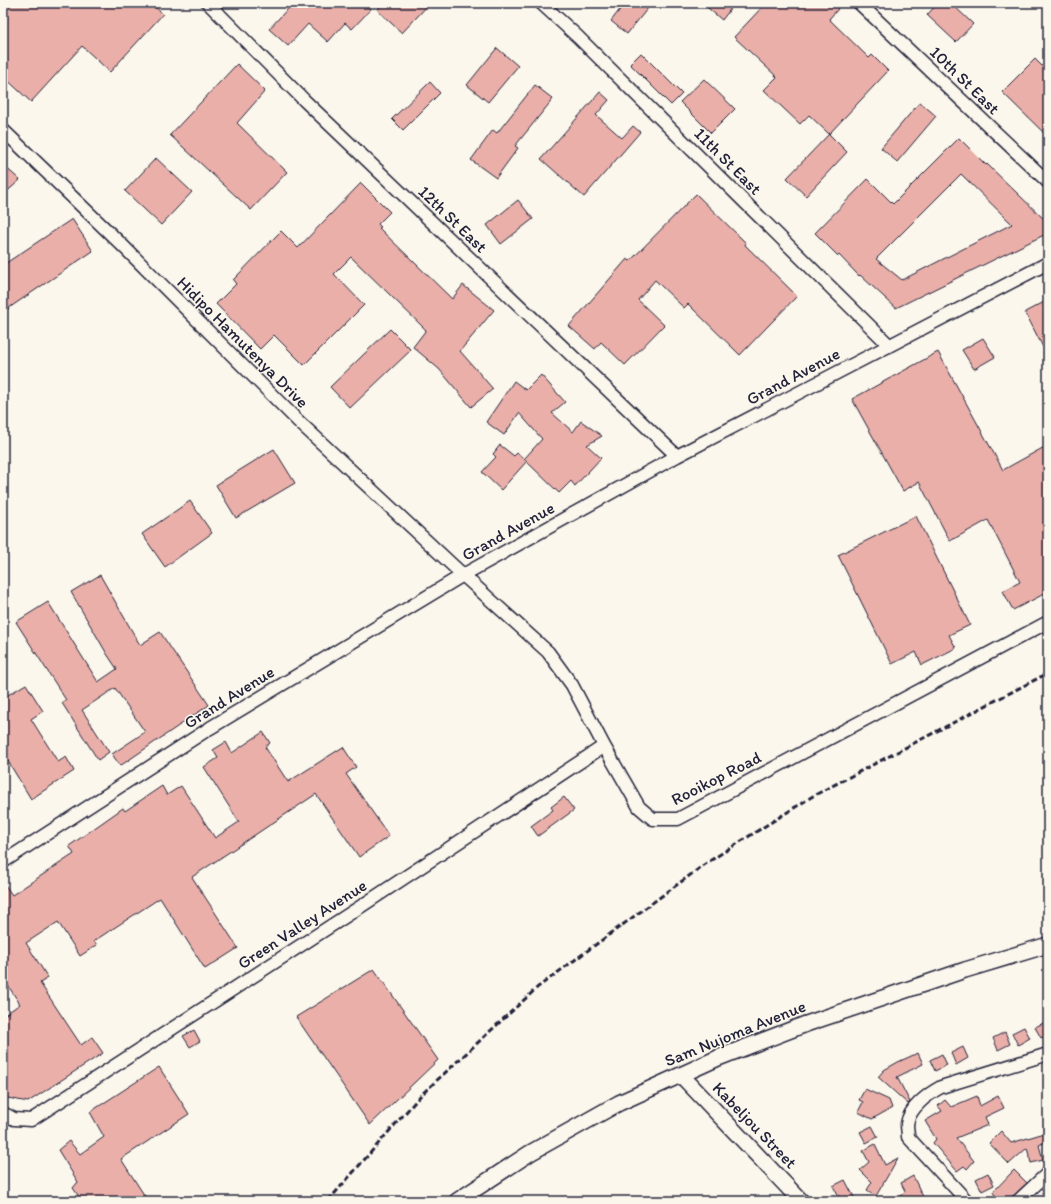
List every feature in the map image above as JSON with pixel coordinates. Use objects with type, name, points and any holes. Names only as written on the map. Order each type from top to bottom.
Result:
[{"type":"street","name":"12th St East","points":[[208,3],[304,100],[677,456]]},
{"type":"street","name":"11th St East","points":[[541,3],[578,37],[889,345]]},
{"type":"street","name":"10th St East","points":[[859,3],[1048,182]]},
{"type":"street","name":"Hidipo Hamutenya Drive","points":[[3,130],[123,246],[298,421],[463,575]]},
{"type":"street","name":"Grand Avenue","points":[[3,862],[210,728],[463,575],[677,456],[1048,263]]},
{"type":"street","name":"Rooikop Road","points":[[463,575],[548,652],[572,685],[604,746],[639,807],[653,819],[678,819],[1048,622]]},
{"type":"street","name":"Green Valley Avenue","points":[[8,1116],[31,1120],[360,907],[604,746]]},
{"type":"street","name":"Sam Nujoma Avenue","points":[[457,1201],[530,1153],[619,1103],[718,1058],[806,1024],[965,970],[1048,945]]},
{"type":"street","points":[[967,1201],[908,1137],[907,1122],[915,1108],[929,1094],[942,1087],[1048,1054]]},
{"type":"street","name":"Kabeljou Street","points":[[681,1075],[801,1201]]},
{"type":"street","points":[[1018,1201],[1048,1173]]},
{"type":"building","points":[[3,3],[151,3],[163,14],[110,72],[82,46],[31,102],[3,76]]},
{"type":"building","points":[[293,3],[364,3],[371,9],[352,29],[345,23],[328,42],[308,24],[288,46],[269,29]]},
{"type":"building","points":[[384,3],[430,3],[402,33],[377,10]]},
{"type":"building","points":[[625,3],[652,3],[627,34],[611,21]]},
{"type":"building","points":[[702,3],[735,3],[722,20]]},
{"type":"building","points":[[766,3],[832,3],[838,9],[829,19],[869,58],[872,55],[888,71],[829,134],[809,115],[800,124],[764,90],[777,77],[734,37]]},
{"type":"building","points":[[938,3],[951,3],[973,24],[956,42],[927,15]]},
{"type":"building","points":[[497,48],[518,66],[488,102],[467,85]]},
{"type":"building","points":[[641,53],[682,94],[671,105],[630,64]]},
{"type":"building","points":[[1035,59],[1048,72],[1048,137],[1002,92]]},
{"type":"building","points":[[237,64],[265,91],[237,123],[287,172],[251,210],[170,135]]},
{"type":"building","points":[[704,79],[735,109],[711,133],[680,102]]},
{"type":"building","points":[[430,82],[440,93],[403,130],[392,119]]},
{"type":"building","points":[[535,85],[553,99],[515,146],[518,148],[496,178],[471,160],[493,130],[497,133]]},
{"type":"building","points":[[600,92],[609,100],[596,115],[622,138],[633,126],[640,132],[584,197],[541,159]]},
{"type":"building","points":[[920,102],[936,116],[897,162],[881,148]]},
{"type":"building","points":[[829,134],[847,152],[806,196],[787,178]]},
{"type":"building","points":[[959,138],[1048,223],[1046,234],[896,308],[860,275],[859,276],[815,233],[868,179],[893,204]],"holes":[[[961,174],[1012,224],[902,280],[876,259]]]},
{"type":"building","points":[[156,158],[192,192],[161,225],[125,191]]},
{"type":"building","points":[[3,165],[20,180],[3,195]]},
{"type":"building","points":[[361,183],[390,212],[378,224],[381,227],[379,228],[452,299],[463,285],[494,310],[460,351],[493,389],[471,407],[439,369],[413,347],[426,330],[351,257],[334,274],[364,305],[304,365],[274,335],[260,349],[216,304],[236,284],[233,280],[281,231],[298,248]]},
{"type":"building","points":[[696,194],[797,296],[740,355],[688,304],[684,308],[655,280],[638,300],[664,325],[625,365],[601,342],[595,349],[569,326],[627,259],[630,261]]},
{"type":"building","points":[[518,200],[533,219],[501,244],[487,225]]},
{"type":"building","points":[[72,219],[93,251],[3,312],[3,265]]},
{"type":"building","points":[[1048,300],[1048,357],[1025,312]]},
{"type":"building","points":[[390,329],[411,350],[350,408],[330,387]]},
{"type":"building","points":[[983,338],[995,357],[974,369],[962,350]]},
{"type":"building","points":[[938,352],[1003,470],[1048,445],[1048,592],[1013,610],[1003,591],[1020,582],[988,520],[950,541],[919,482],[903,491],[852,399]]},
{"type":"building","points":[[541,375],[565,402],[552,413],[573,432],[581,421],[602,436],[587,445],[601,458],[575,486],[571,481],[559,493],[524,459],[542,439],[519,413],[504,435],[486,422],[514,381],[526,390]]},
{"type":"building","points":[[500,445],[514,456],[517,453],[527,461],[501,490],[482,472],[496,457],[493,454]]},
{"type":"building","points":[[274,449],[295,483],[236,518],[216,485]]},
{"type":"building","points":[[190,501],[212,533],[165,567],[142,534]]},
{"type":"building","points":[[916,516],[970,625],[949,635],[956,648],[922,665],[916,652],[892,664],[838,555]]},
{"type":"building","points":[[100,575],[140,645],[160,632],[209,705],[120,766],[112,754],[145,732],[115,688],[82,710],[109,752],[98,760],[62,703],[66,700],[16,622],[48,602],[98,682],[117,669],[71,592]]},
{"type":"building","points":[[26,684],[43,711],[31,719],[58,762],[66,757],[74,771],[31,799],[3,753],[3,698]]},
{"type":"building","points":[[263,732],[270,743],[265,747],[288,782],[343,747],[356,767],[346,774],[389,836],[359,857],[316,794],[192,877],[238,948],[205,969],[160,898],[94,941],[97,945],[80,956],[58,922],[26,943],[48,978],[40,983],[81,1045],[92,1037],[103,1053],[28,1102],[3,1097],[3,1016],[20,1004],[3,978],[3,882],[12,895],[74,854],[69,846],[123,808],[125,811],[162,786],[167,795],[181,786],[215,838],[239,822],[204,767],[218,758],[213,750],[226,742],[232,753]]},
{"type":"building","points":[[564,797],[574,810],[538,836],[531,826],[553,810],[551,807]]},
{"type":"building","points":[[374,969],[438,1060],[370,1125],[296,1017]]},
{"type":"building","points":[[1048,1021],[1048,1035],[1041,1038],[1035,1027]]},
{"type":"building","points":[[1024,1027],[1030,1038],[1018,1045],[1012,1033]]},
{"type":"building","points":[[194,1030],[200,1041],[190,1047],[183,1036]]},
{"type":"building","points":[[1005,1032],[1010,1044],[998,1050],[993,1038]]},
{"type":"building","points":[[963,1047],[968,1058],[956,1065],[951,1053]]},
{"type":"building","points":[[918,1053],[923,1064],[897,1077],[910,1102],[908,1104],[878,1077],[884,1070]]},
{"type":"building","points":[[942,1054],[947,1065],[935,1071],[930,1060]]},
{"type":"building","points":[[159,1067],[189,1114],[121,1159],[148,1201],[82,1201],[73,1188],[78,1182],[58,1150],[69,1141],[80,1154],[104,1137],[90,1112]]},
{"type":"building","points":[[865,1089],[889,1100],[892,1108],[872,1119],[858,1112],[863,1102],[859,1100]]},
{"type":"building","points":[[977,1096],[980,1106],[998,1096],[1004,1108],[985,1117],[988,1125],[956,1138],[974,1161],[967,1169],[964,1166],[957,1171],[933,1143],[936,1139],[925,1121],[942,1111],[938,1106],[945,1100],[951,1107]]},
{"type":"building","points":[[872,1126],[878,1137],[866,1143],[860,1132]]},
{"type":"building","points":[[1001,1131],[1011,1143],[1048,1132],[1048,1141],[1039,1145],[1043,1160],[1031,1163],[1027,1148],[1009,1164],[989,1143]]},
{"type":"building","points":[[875,1144],[885,1165],[898,1158],[876,1196],[867,1190],[872,1182],[860,1170],[869,1162],[863,1151]]},
{"type":"building","points":[[1014,1170],[1027,1183],[1013,1196],[1002,1201],[998,1201],[993,1192]]},
{"type":"building","points":[[988,1173],[994,1185],[982,1191],[976,1179]]},
{"type":"building","points":[[913,1176],[925,1201],[896,1201],[905,1191],[901,1183]]},
{"type":"building","points":[[845,1180],[856,1201],[841,1201],[833,1186]]},
{"type":"railway","points":[[328,1201],[421,1095],[538,987],[708,862],[813,796],[1048,673]]}]
